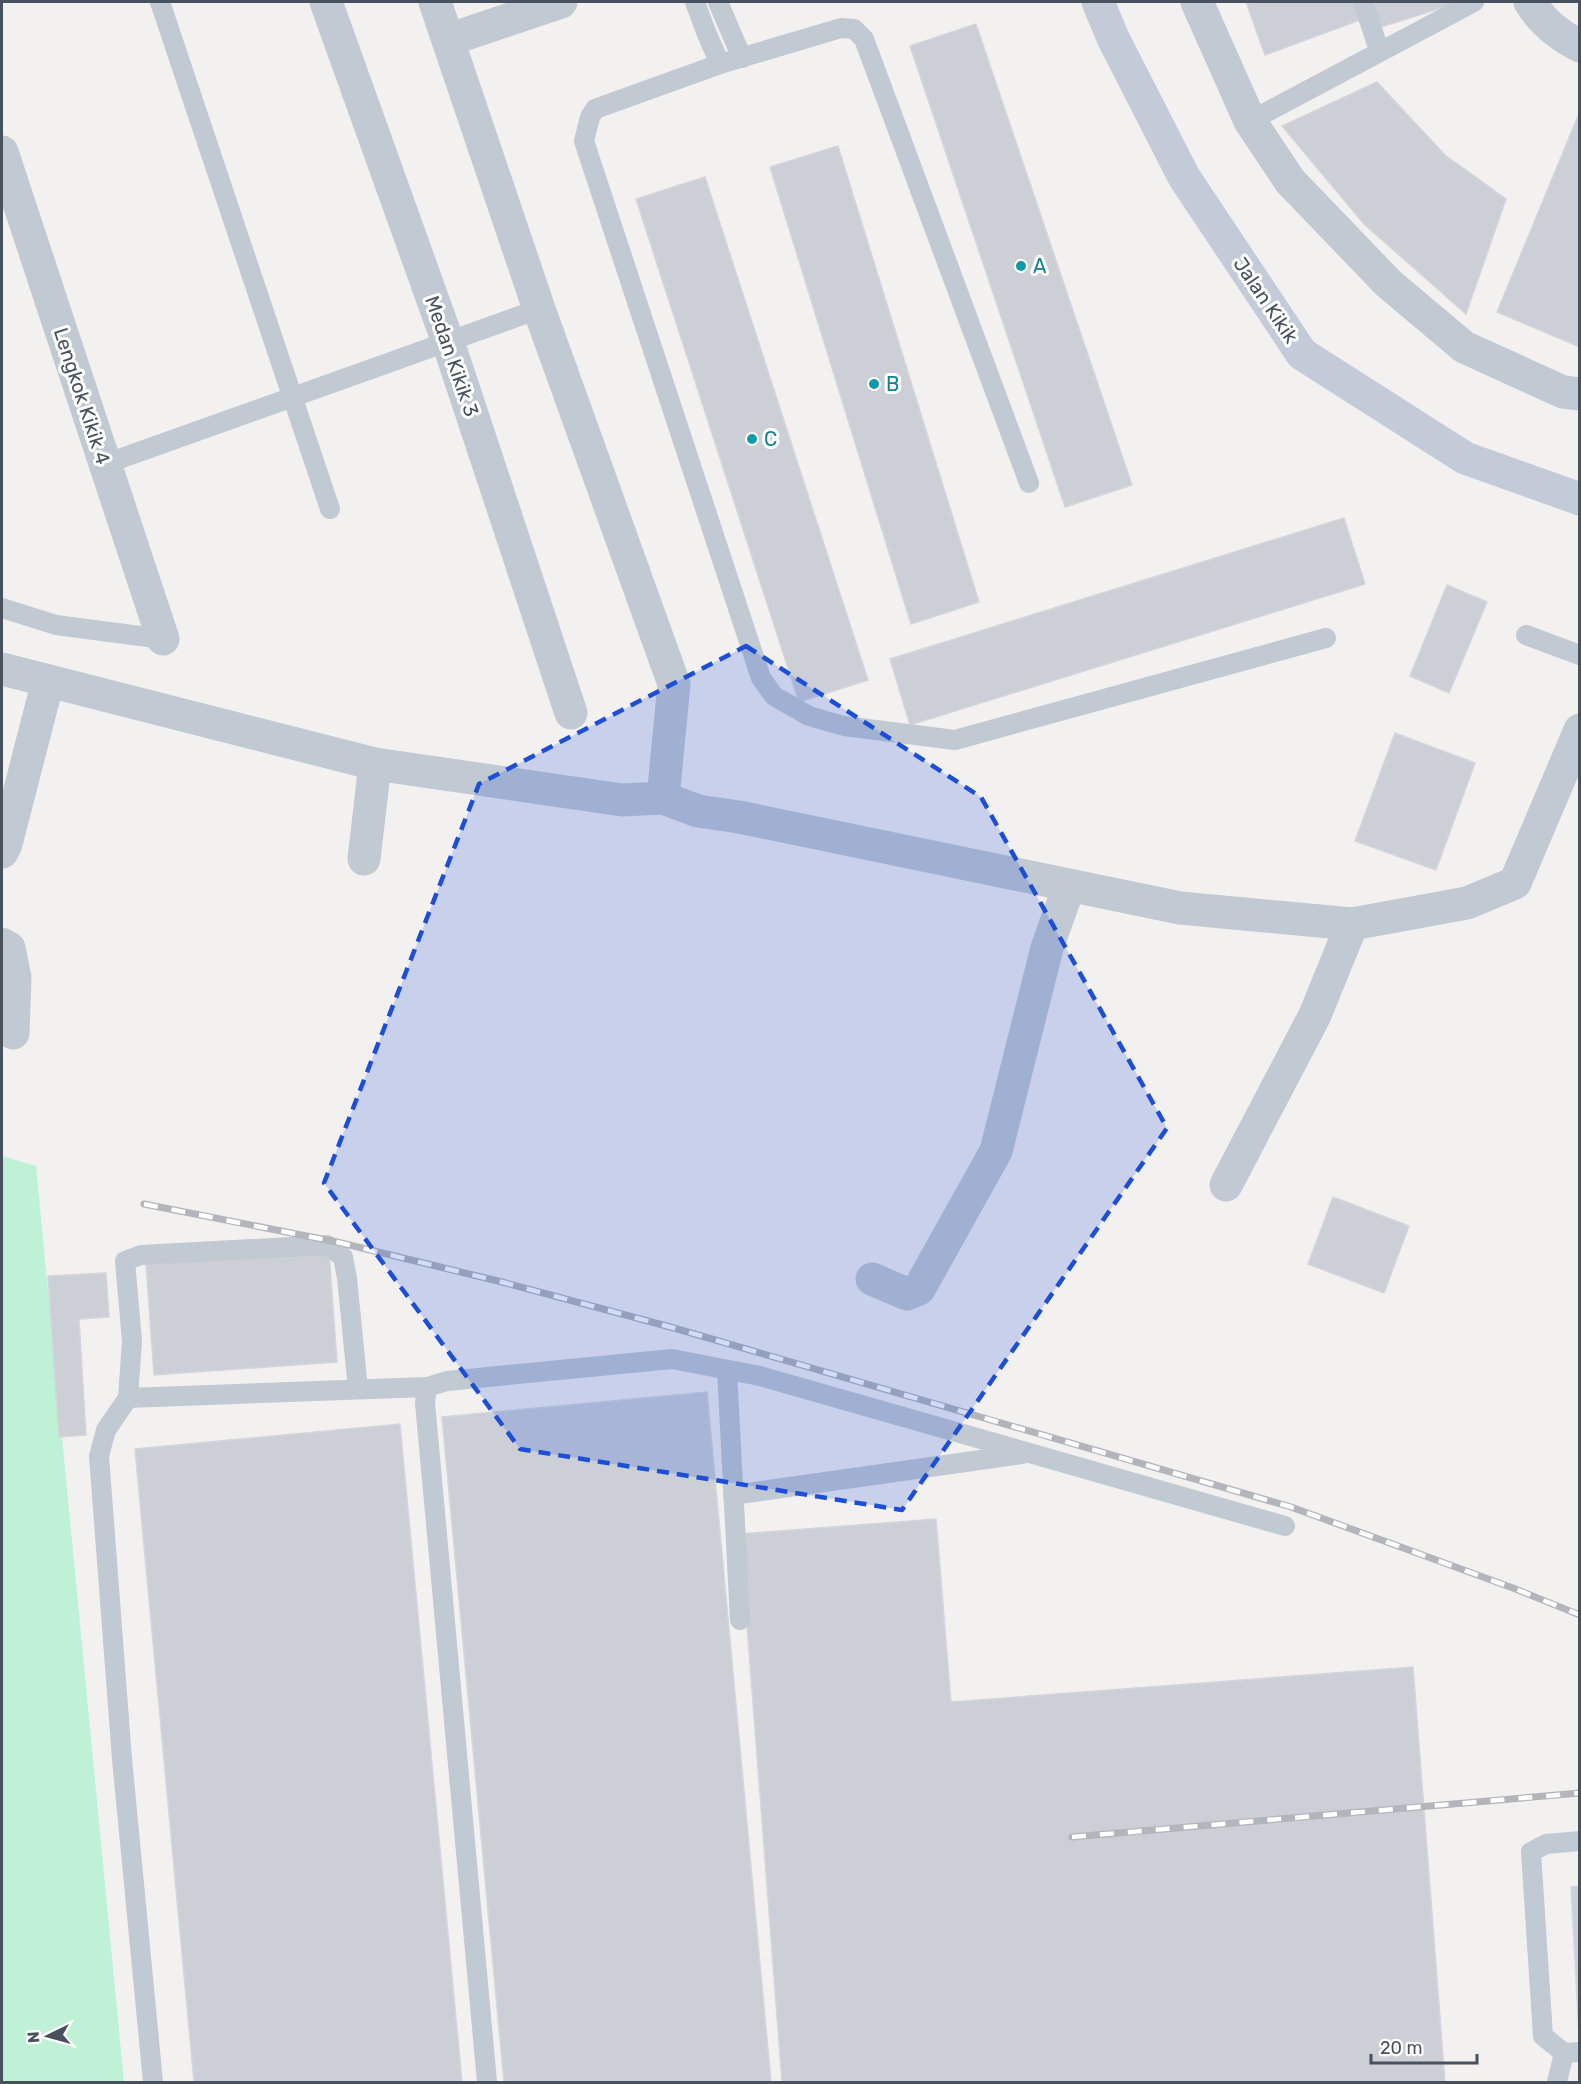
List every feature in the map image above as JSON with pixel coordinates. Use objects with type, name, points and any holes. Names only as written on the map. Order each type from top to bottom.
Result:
[{"type":"street","name":"Medan Kikik 3","points":[[326,2],[448,342],[571,713]]},
{"type":"street","points":[[435,2],[539,309],[674,684],[663,798]]},
{"type":"street","points":[[448,40],[561,2]]},
{"type":"street","name":"Jalan Kikik","points":[[1098,2],[1113,38],[1184,177],[1302,354],[1465,458],[1580,499]]},
{"type":"street","points":[[1197,2],[1250,121],[1290,181],[1388,283],[1464,347],[1563,392],[1580,394]]},
{"type":"street","points":[[1536,4],[1545,23],[1562,37],[1580,46]]},
{"type":"street","name":"Lengkok Kikik 4","points":[[2,152],[163,639]]},
{"type":"street","points":[[2,669],[375,764],[622,800],[663,798],[698,811],[1180,908],[1352,924],[1467,903],[1515,883],[1580,729]]},
{"type":"street","points":[[2,852],[48,681]]},
{"type":"street","points":[[364,858],[375,764]]},
{"type":"street","points":[[872,1279],[907,1294],[919,1289],[996,1151],[1047,948],[1069,886]]},
{"type":"street","points":[[1226,1185],[1315,1015],[1352,924]]},
{"type":"street","points":[[2,944],[9,948],[15,978],[13,1033]]},
{"type":"lane","points":[[160,2],[330,509]]},
{"type":"lane","points":[[695,2],[720,64]]},
{"type":"lane","points":[[718,2],[742,58]]},
{"type":"lane","points":[[1363,2],[1379,51]]},
{"type":"lane","points":[[1250,121],[1474,2]]},
{"type":"lane","points":[[1029,483],[864,39],[854,29],[841,28],[720,64],[595,109],[590,117],[584,141],[761,678],[774,696],[809,716],[844,726],[955,740],[1326,638]]},
{"type":"lane","points":[[105,464],[539,309]]},
{"type":"lane","points":[[2,608],[56,625],[163,639]]},
{"type":"lane","points":[[1526,634],[1580,655]]},
{"type":"lane","points":[[153,2082],[122,1759],[99,1456],[106,1430],[128,1398],[132,1341],[125,1261],[141,1255],[327,1245],[343,1257],[358,1389]]},
{"type":"lane","points":[[128,1398],[427,1387],[447,1381],[672,1359],[760,1376],[1286,1526]]},
{"type":"lane","points":[[727,1370],[740,1620]]},
{"type":"lane","points":[[427,1387],[425,1403],[487,2082]]},
{"type":"lane","points":[[734,1495],[1030,1453]]},
{"type":"lane","points":[[1557,2082],[1572,2053],[1543,2037],[1531,1852],[1546,1844],[1580,1840]]},
{"type":"highlighted area","points":[[746,646],[981,797],[1167,1128],[902,1510],[520,1449],[324,1183],[479,784]]},
{"type":"green space","points":[[2,1156],[36,1166],[124,2082],[2,2082]]},
{"type":"building","points":[[1246,2],[1353,2],[1360,20],[1265,55]]},
{"type":"building","points":[[1373,2],[1460,2],[1381,27]]},
{"type":"building","name":"A","points":[[976,24],[1132,485],[1065,507],[910,46]]},
{"type":"building","points":[[1377,82],[1445,155],[1506,199],[1466,314],[1364,224],[1282,126]]},
{"type":"building","points":[[1580,111],[1580,347],[1497,312]]},
{"type":"building","name":"B","points":[[838,146],[979,602],[911,624],[770,167]]},
{"type":"building","name":"C","points":[[705,177],[868,680],[799,702],[636,199]]},
{"type":"building","points":[[1344,518],[1365,584],[910,725],[890,659]]},
{"type":"building","points":[[1447,585],[1487,602],[1449,693],[1410,676]]},
{"type":"building","points":[[1395,733],[1475,763],[1436,870],[1355,841]]},
{"type":"building","points":[[1333,1197],[1409,1226],[1384,1293],[1308,1264]]},
{"type":"building","points":[[329,1251],[337,1362],[154,1375],[146,1264]]},
{"type":"building","points":[[106,1273],[109,1317],[79,1319],[86,1435],[59,1437],[48,1276]]},
{"type":"building","points":[[707,1392],[771,2082],[504,2082],[442,1417]]},
{"type":"building","points":[[400,1424],[462,2082],[194,2082],[135,1449]]},
{"type":"building","points":[[936,1519],[951,1702],[1413,1667],[1445,2082],[782,2082],[740,1534]]},
{"type":"building","points":[[1580,1886],[1580,2035],[1579,2035],[1571,1887]]},
{"type":"railway","points":[[144,1204],[337,1242],[502,1282],[674,1328],[1291,1507],[1513,1588],[1580,1615]]},
{"type":"railway","points":[[1072,1837],[1580,1793]]},
{"type":"place","name":"A","points":[[1021,266]]},
{"type":"place","name":"B","points":[[874,384]]},
{"type":"place","name":"C","points":[[752,439]]}]
